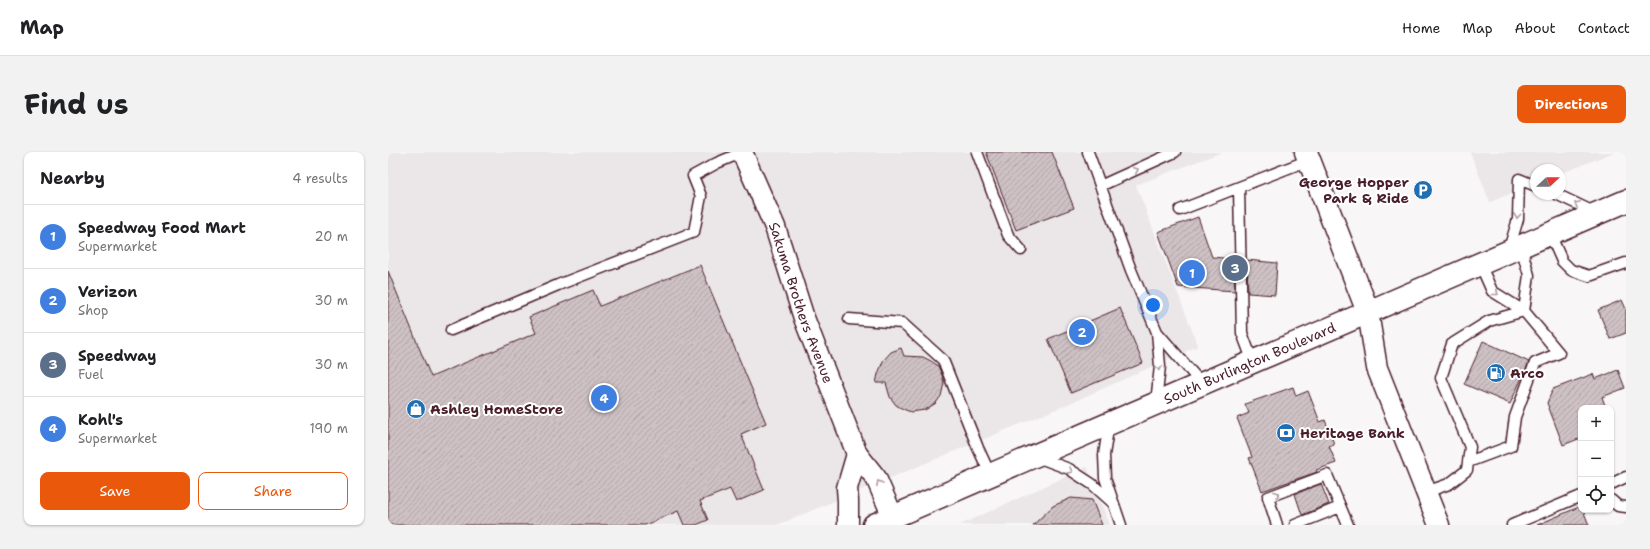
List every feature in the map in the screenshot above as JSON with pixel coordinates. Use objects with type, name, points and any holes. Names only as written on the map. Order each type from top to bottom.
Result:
[{"type":"main road","points":[[1307,156],[1368,312]]},
{"type":"main road","name":"South Burlington Boulevard","points":[[883,521],[1626,201]]},
{"type":"street","name":"Sakuma Brothers Avenue","points":[[742,152],[775,227],[804,318],[857,454],[876,478],[883,521]]},
{"type":"street","points":[[1368,312],[1377,368],[1438,525]]},
{"type":"street","points":[[848,525],[848,502],[846,488],[857,454]]},
{"type":"lane","points":[[451,330],[558,285],[694,232],[701,196],[693,176],[742,152]]},
{"type":"lane","points":[[978,152],[1008,235],[1021,250]]},
{"type":"lane","points":[[1088,152],[1131,270],[1157,332],[1160,366],[1156,403]]},
{"type":"lane","points":[[1100,186],[1175,152]]},
{"type":"lane","points":[[1180,210],[1239,188],[1307,156]]},
{"type":"lane","points":[[1524,311],[1529,275],[1514,249],[1518,219],[1519,179],[1530,184]]},
{"type":"lane","points":[[1239,188],[1242,333],[1253,362]]},
{"type":"lane","points":[[1566,199],[1598,214]]},
{"type":"lane","points":[[1550,234],[1562,261],[1571,270],[1589,276],[1626,263]]},
{"type":"lane","points":[[1468,462],[1512,446],[1515,417],[1535,363],[1559,354],[1524,311],[1492,291],[1480,264]]},
{"type":"lane","points":[[1426,492],[1449,484],[1467,470],[1470,447],[1441,378],[1452,344],[1489,321],[1524,311]]},
{"type":"lane","points":[[849,319],[902,323],[943,360],[990,474]]},
{"type":"lane","points":[[1157,332],[1202,384]]},
{"type":"lane","points":[[1109,423],[1104,455],[1105,478],[1121,525]]},
{"type":"lane","points":[[1034,456],[1069,469],[1092,484],[1112,502]]},
{"type":"lane","points":[[1277,525],[1268,497],[1327,475],[1348,525]]},
{"type":"lane","points":[[1614,483],[1626,477]]},
{"type":"lane","points":[[1512,525],[1578,497]]},
{"type":"lane","points":[[1614,503],[1618,506],[1626,507]]},
{"type":"lane","points":[[1295,525],[1340,507]]},
{"type":"shaded area","points":[[388,152],[1222,152],[1136,185],[1198,346],[1066,405],[777,525],[388,525]]},
{"type":"shaded area","points":[[1470,152],[1614,152],[1566,172],[1566,164],[1530,164],[1530,185],[1490,202]]},
{"type":"shaded area","points":[[1087,467],[1110,525],[960,525]]},
{"type":"building","points":[[986,152],[1052,152],[1074,208],[1016,230]]},
{"type":"building","points":[[1198,217],[1212,257],[1234,259],[1235,291],[1178,287],[1158,232]]},
{"type":"building","points":[[1247,260],[1277,263],[1275,295],[1248,293]]},
{"type":"building","points":[[700,265],[766,423],[741,434],[764,490],[736,502],[730,489],[700,501],[708,520],[696,525],[684,525],[678,511],[645,525],[388,525],[388,271],[431,377],[536,333],[529,317],[593,290],[600,306]]},
{"type":"building","points":[[1622,300],[1626,309],[1626,333],[1610,339],[1598,310]]},
{"type":"building","points":[[1120,308],[1143,363],[1071,393],[1048,339]]},
{"type":"building","name":"Arco","points":[[1483,341],[1529,362],[1510,404],[1464,384]]},
{"type":"building","points":[[901,348],[904,356],[923,357],[931,361],[938,366],[942,375],[944,383],[941,396],[936,403],[925,410],[911,412],[903,409],[896,405],[890,397],[886,383],[876,383],[883,361],[891,352]]},
{"type":"building","points":[[1618,370],[1625,388],[1602,397],[1605,405],[1578,405],[1578,439],[1563,445],[1547,403],[1553,389],[1593,374],[1595,379]]},
{"type":"building","name":"Heritage Bank","points":[[1293,387],[1296,396],[1308,391],[1320,422],[1325,420],[1334,444],[1329,446],[1336,463],[1316,470],[1317,472],[1262,491],[1249,458],[1252,457],[1237,418],[1249,413],[1245,404]]},
{"type":"building","points":[[1321,484],[1329,504],[1302,515],[1295,494]]},
{"type":"building","points":[[1071,498],[1092,500],[1102,525],[1033,525],[1053,506]]},
{"type":"building","points":[[1578,507],[1578,513],[1584,513],[1589,525],[1537,525]]},
{"type":"place","name":"George Hopper Park & Ride","points":[[1423,190]]},
{"type":"place","name":"Speedway","points":[[1235,268]]},
{"type":"place","name":"Speedway Food Mart","points":[[1192,273]]},
{"type":"place","name":"Verizon","points":[[1082,332]]},
{"type":"place","name":"Arco","points":[[1496,373]]},
{"type":"place","name":"Kohl's","points":[[604,398]]},
{"type":"place","name":"Ashley HomeStore","points":[[416,409]]},
{"type":"place","name":"Heritage Bank","points":[[1286,433]]}]
